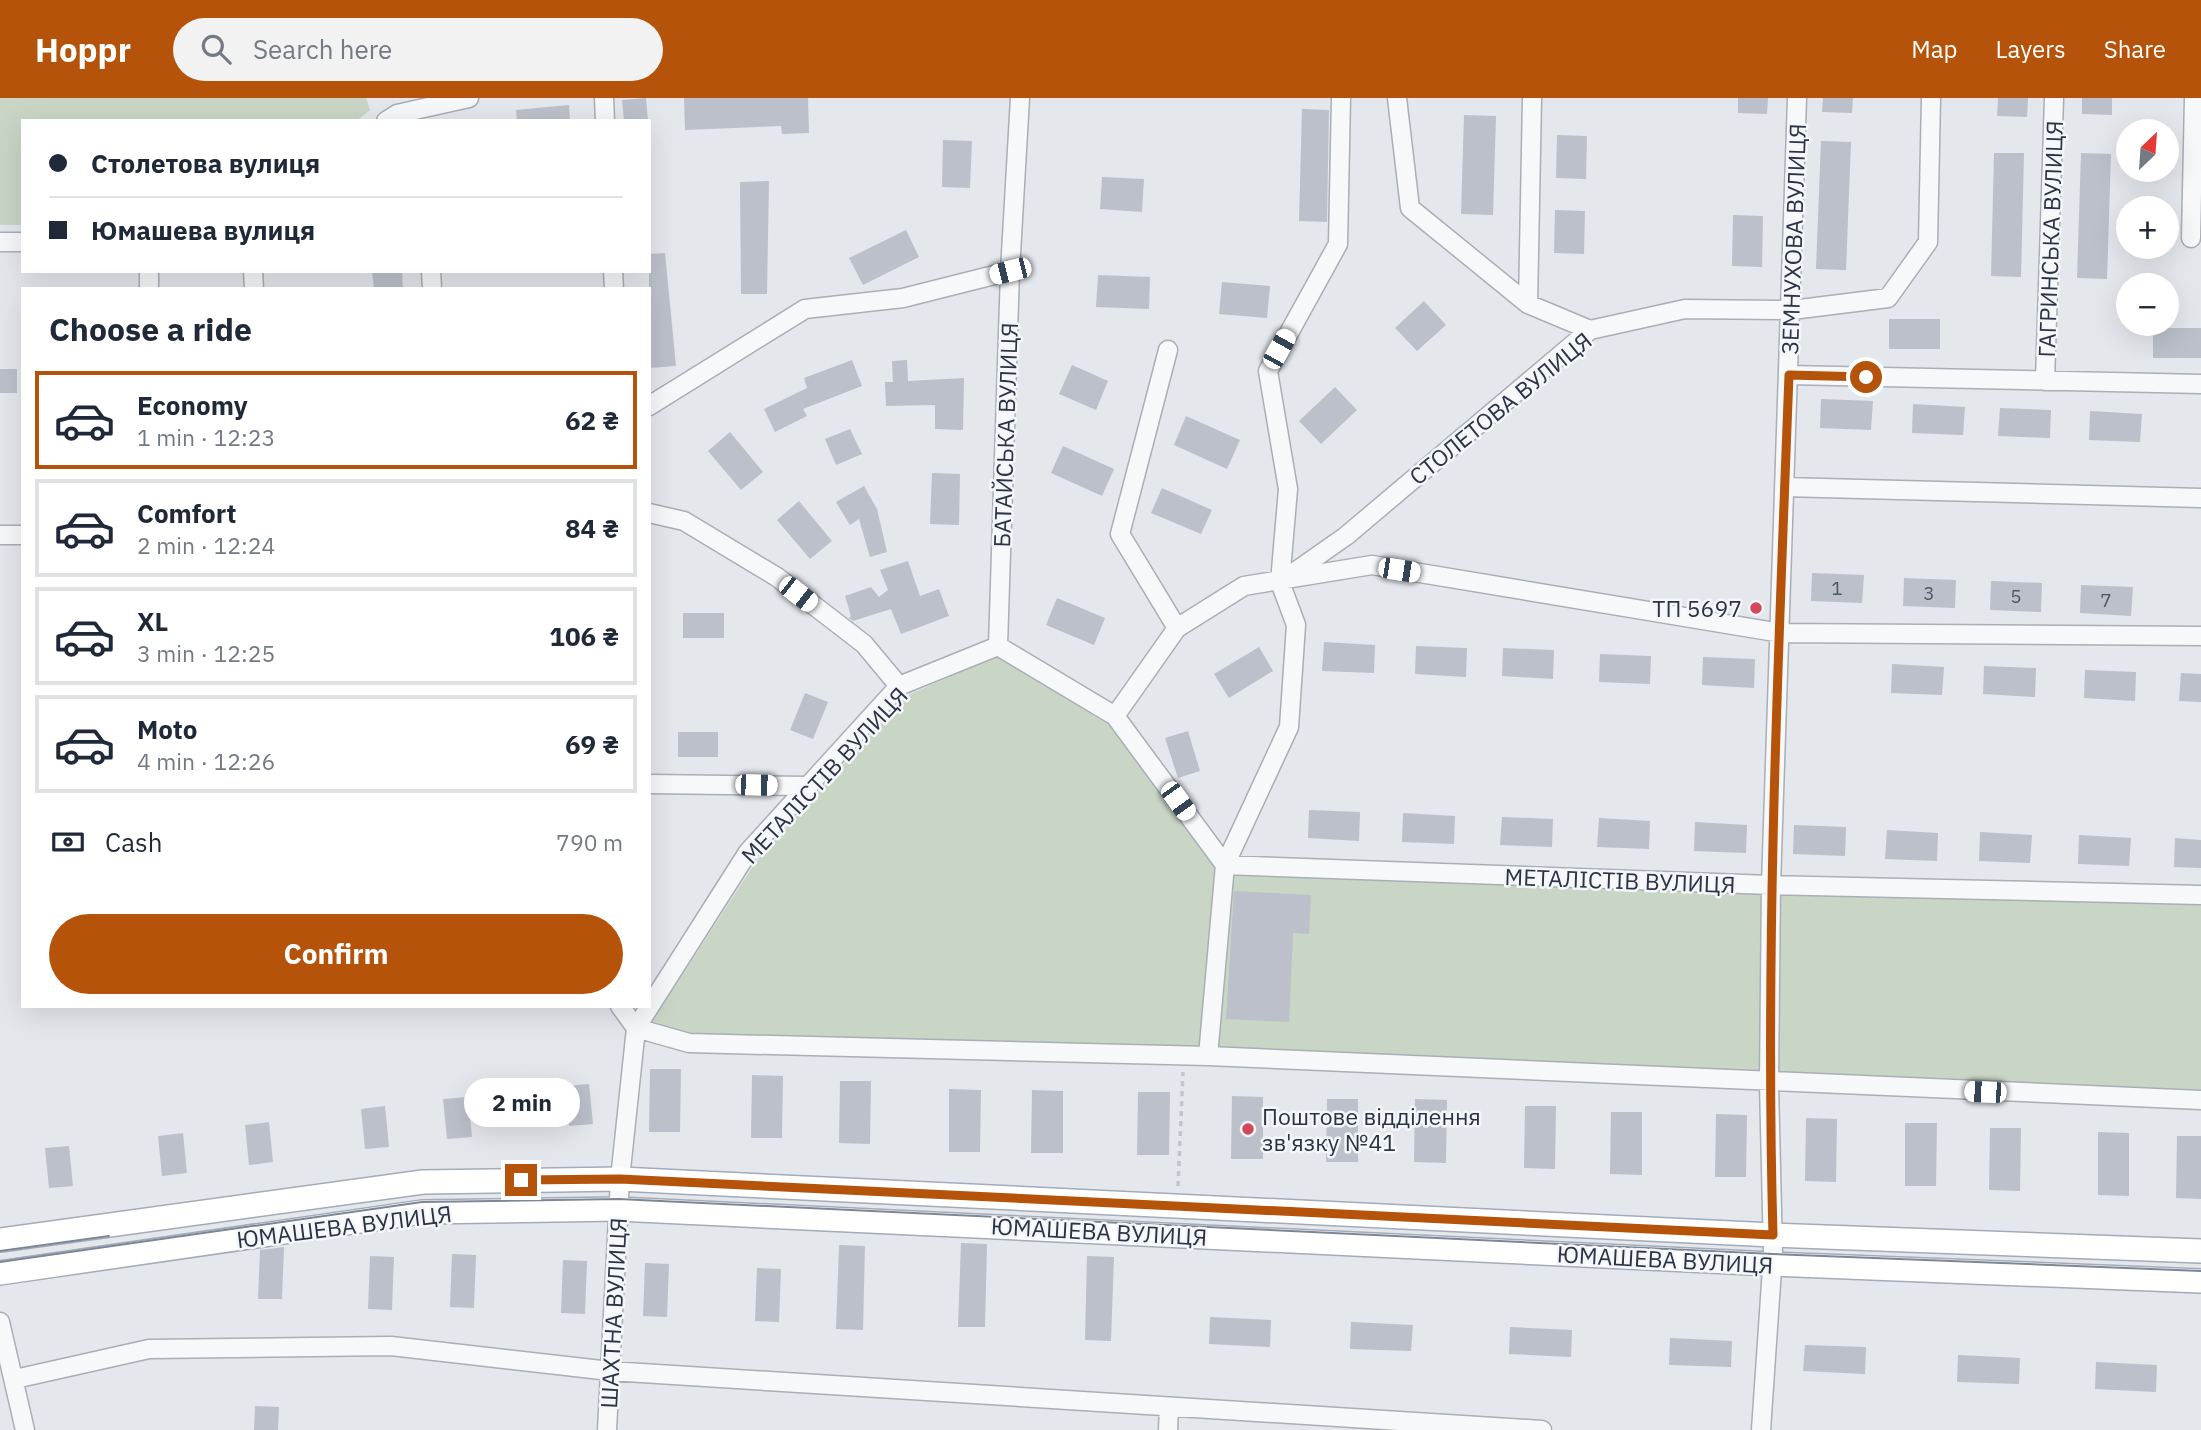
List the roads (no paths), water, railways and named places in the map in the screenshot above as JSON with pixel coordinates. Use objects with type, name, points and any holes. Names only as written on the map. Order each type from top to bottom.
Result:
[{"type":"main road","name":"ЮМАШЕВА ВУЛИЦЯ","points":[[0,1240],[423,1182],[620,1179],[1773,1235],[2201,1251]]},
{"type":"main road","name":"ЮМАШЕВА ВУЛИЦЯ","points":[[0,1273],[422,1212],[618,1209],[1772,1264],[2201,1281]]},
{"type":"street","points":[[395,118],[470,98]]},
{"type":"street","points":[[604,98],[605,119]]},
{"type":"street","name":"БАТАЙСЬКА ВУЛИЦЯ","points":[[998,646],[1010,271],[1020,98]]},
{"type":"street","points":[[1208,1056],[1225,864],[1289,727],[1296,625],[1280,582],[1288,489],[1268,370],[1338,244],[1341,98]]},
{"type":"street","points":[[1397,98],[1410,208],[1528,304],[1590,330]]},
{"type":"street","points":[[1528,304],[1532,98]]},
{"type":"street","name":"ЗЕМНУХОВА ВУЛИЦЯ","points":[[1761,1430],[1773,1235],[1769,1083],[1771,885],[1797,98]]},
{"type":"street","name":"СТОЛЕТОВА ВУЛИЦЯ","points":[[1280,582],[1346,536],[1590,330],[1685,309],[1792,310],[1888,298],[1928,242],[1931,98]]},
{"type":"street","name":"ГАГРИНСЬКА ВУЛИЦЯ","points":[[2045,381],[2054,98]]},
{"type":"street","points":[[2191,239],[2194,98]]},
{"type":"street","points":[[0,242],[21,242]]},
{"type":"street","points":[[651,405],[805,309],[903,298],[1010,271]]},
{"type":"street","points":[[1168,350],[1120,534],[1177,628]]},
{"type":"street","points":[[1789,375],[2201,384]]},
{"type":"street","points":[[1784,487],[2201,498]]},
{"type":"street","points":[[651,513],[684,521],[777,577],[864,644],[898,686]]},
{"type":"street","points":[[0,534],[21,536]]},
{"type":"street","points":[[1115,716],[1177,628],[1244,586],[1372,565],[1781,633],[2201,636]]},
{"type":"street","points":[[998,646],[1115,716],[1225,864]]},
{"type":"street","name":"МЕТАЛІСТІВ ВУЛИЦЯ","points":[[651,1004],[748,852],[898,686],[998,646]]},
{"type":"street","points":[[651,784],[809,786]]},
{"type":"street","name":"МЕТАЛІСТІВ ВУЛИЦЯ","points":[[1225,864],[1771,885],[2201,895]]},
{"type":"street","points":[[621,1008],[636,1028],[689,1043],[1208,1056],[1769,1083],[2201,1100]]},
{"type":"street","name":"МЕТАЛІСТІВ ВУЛИЦЯ","points":[[636,1028],[649,1008]]},
{"type":"street","name":"ШАХТНА ВУЛИЦЯ","points":[[607,1430],[620,1179],[636,1028]]},
{"type":"street","points":[[0,1322],[25,1430]]},
{"type":"street","points":[[15,1379],[149,1349],[391,1346],[611,1371],[1445,1427],[1542,1430]]},
{"type":"street","points":[[1168,1407],[1168,1430]]},
{"type":"tram line","points":[[0,1262],[422,1202],[619,1199],[1773,1254],[2201,1271]]},
{"type":"tram line","points":[[0,1251],[109,1236]]},
{"type":"place","name":"ТП 5697","points":[[1756,608]]},
{"type":"place","name":"Поштове відділення зв'язку №41","points":[[1248,1129]]}]
